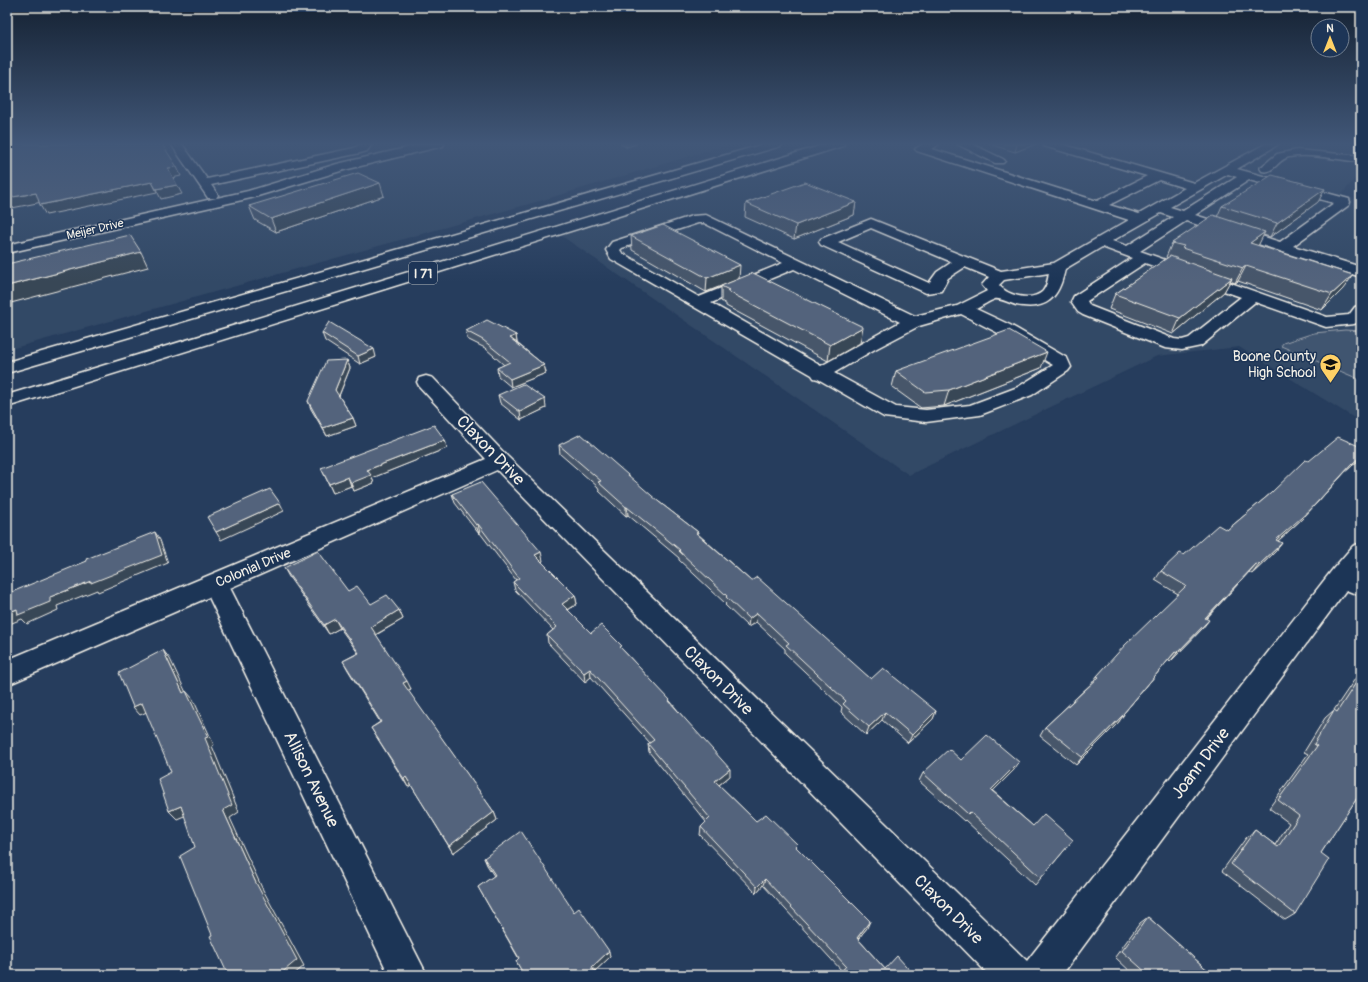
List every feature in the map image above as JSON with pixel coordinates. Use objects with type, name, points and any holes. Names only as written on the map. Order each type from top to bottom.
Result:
[{"type":"main road","points":[[208,190],[216,201]]},
{"type":"main road","name":"Meijer Drive","points":[[7,249],[265,190]]},
{"type":"main road","points":[[555,209],[602,190]]},
{"type":"main road","name":"I 71","points":[[7,368],[620,190]]},
{"type":"main road","name":"I 71","points":[[7,401],[691,190]]},
{"type":"main road","points":[[1066,190],[1099,199],[1140,219]]},
{"type":"main road","points":[[1099,199],[1114,197],[1129,190]]},
{"type":"main road","points":[[964,261],[942,275],[935,288],[926,288],[826,242],[871,223],[964,261],[999,276],[1058,267],[1191,190]]},
{"type":"main road","points":[[1226,190],[1179,220],[1080,298],[1079,302],[1080,305],[1089,312],[1171,344],[1182,345],[1195,342],[1252,296]]},
{"type":"main road","points":[[1282,247],[1344,202],[1299,190]]},
{"type":"main road","points":[[1159,208],[1179,220],[1361,284]]},
{"type":"main road","points":[[913,322],[706,219],[697,219],[618,245],[613,250],[616,256],[820,374],[891,413],[926,416],[973,411],[1025,391],[1062,367],[1061,362],[1004,329],[963,309]]},
{"type":"main road","points":[[1179,220],[1282,247],[1361,272]]},
{"type":"main road","points":[[1101,242],[1326,322],[1354,319],[1361,310]]},
{"type":"main road","points":[[698,303],[796,264]]},
{"type":"main road","points":[[999,276],[990,285],[996,292],[1015,300],[1036,301],[1045,298],[1051,291],[1058,267]]},
{"type":"main road","points":[[820,374],[869,344],[913,322],[963,309],[996,292]]},
{"type":"main road","name":"Claxon Drive","points":[[426,382],[500,461],[1015,975]]},
{"type":"main road","name":"Colonial Drive","points":[[7,674],[500,461]]},
{"type":"main road","name":"Joann Drive","points":[[1039,975],[1351,581],[1361,552]]},
{"type":"main road","name":"Allison Avenue","points":[[215,583],[408,975]]},
{"type":"shaded area","points":[[7,190],[577,190],[543,200],[7,350]]},
{"type":"shaded area","points":[[692,190],[1345,190],[1341,195],[1361,201],[1361,422],[1239,347],[1157,356],[909,475],[556,232]]},
{"type":"shaded area","points":[[1345,330],[1361,331],[1361,380],[1281,346],[1283,343],[1314,333]]},
{"type":"building","points":[[7,190],[114,190],[40,205],[36,193],[7,198]]},
{"type":"building","points":[[302,190],[359,190],[271,219],[249,206]]},
{"type":"building","points":[[783,190],[825,190],[856,202],[796,225],[746,203]]},
{"type":"building","points":[[1248,190],[1324,190],[1277,223],[1222,206]]},
{"type":"building","points":[[1213,215],[1265,232],[1250,243],[1353,275],[1332,294],[1246,266],[1243,268],[1182,248],[1184,246],[1172,243]]},
{"type":"building","points":[[663,225],[740,265],[707,278],[631,236]]},
{"type":"building","points":[[130,235],[141,252],[7,286],[7,264]]},
{"type":"building","points":[[1170,256],[1232,278],[1180,318],[1115,294]]},
{"type":"building","points":[[753,273],[863,327],[830,345],[727,291],[729,290],[721,286]]},
{"type":"building","points":[[487,320],[516,335],[510,338],[544,365],[510,379],[497,368],[510,362],[483,340],[466,331]]},
{"type":"building","points":[[329,322],[374,349],[358,356],[322,333]]},
{"type":"building","points":[[1009,330],[1047,352],[949,390],[925,392],[896,371]]},
{"type":"building","points":[[347,360],[335,390],[353,418],[323,428],[308,401],[326,361]]},
{"type":"building","points":[[523,384],[545,399],[520,412],[498,395]]},
{"type":"building","points":[[434,425],[445,440],[367,470],[371,475],[351,483],[348,477],[329,484],[321,468]]},
{"type":"building","points":[[581,434],[659,502],[698,532],[696,533],[751,581],[757,577],[871,679],[883,668],[936,711],[912,735],[885,712],[869,727],[843,704],[846,701],[786,645],[789,643],[757,613],[749,619],[679,551],[680,550],[626,507],[598,482],[601,481],[559,445]]},
{"type":"building","points":[[1338,437],[1361,447],[1361,456],[1310,510],[1276,540],[1282,543],[1259,565],[1256,564],[1205,618],[1209,620],[1177,653],[1175,652],[1124,714],[1082,757],[1045,727],[1099,677],[1097,676],[1125,645],[1186,586],[1161,571],[1180,553],[1184,555],[1218,525],[1227,530],[1270,494],[1305,460],[1309,461]]},
{"type":"building","points":[[481,482],[541,552],[535,555],[575,595],[562,604],[591,633],[601,625],[622,646],[620,647],[670,700],[669,701],[730,769],[715,781],[756,821],[766,814],[797,844],[795,846],[870,921],[857,938],[885,969],[897,956],[914,975],[842,975],[840,973],[846,966],[765,879],[757,887],[701,827],[710,818],[648,744],[654,740],[590,669],[584,673],[547,635],[557,627],[513,582],[519,578],[478,524],[476,525],[452,494]]},
{"type":"building","points":[[270,489],[280,503],[216,532],[207,517]]},
{"type":"building","points":[[155,532],[162,555],[91,583],[91,581],[50,597],[50,602],[18,615],[17,609],[7,613],[7,594],[87,561],[86,559]]},
{"type":"building","points":[[318,551],[348,591],[357,586],[371,604],[387,595],[399,610],[371,627],[407,681],[403,683],[494,812],[449,846],[406,777],[404,779],[371,728],[381,722],[343,661],[359,653],[335,619],[324,625],[284,568]]},
{"type":"building","points":[[163,650],[183,693],[186,691],[208,737],[205,738],[232,805],[223,810],[255,881],[297,960],[279,975],[228,975],[210,936],[212,935],[180,856],[195,847],[181,806],[169,811],[158,779],[171,772],[142,703],[133,707],[119,673]]},
{"type":"building","points":[[1361,675],[1361,792],[1321,853],[1329,859],[1295,914],[1231,864],[1255,830],[1278,847],[1299,816],[1278,800],[1317,746],[1314,744],[1334,710],[1337,712]]},
{"type":"building","points":[[987,735],[1019,762],[991,790],[1033,826],[1044,814],[1073,840],[1041,878],[970,812],[968,814],[923,773],[949,749],[961,760]]},
{"type":"building","points":[[521,831],[574,912],[579,908],[609,951],[592,967],[597,975],[524,975],[516,961],[519,958],[478,887],[495,875],[484,858]]},
{"type":"building","points":[[1148,917],[1213,975],[1149,975],[1122,951]]},
{"type":"place","name":"Boone County High School","points":[[1331,384]]}]
